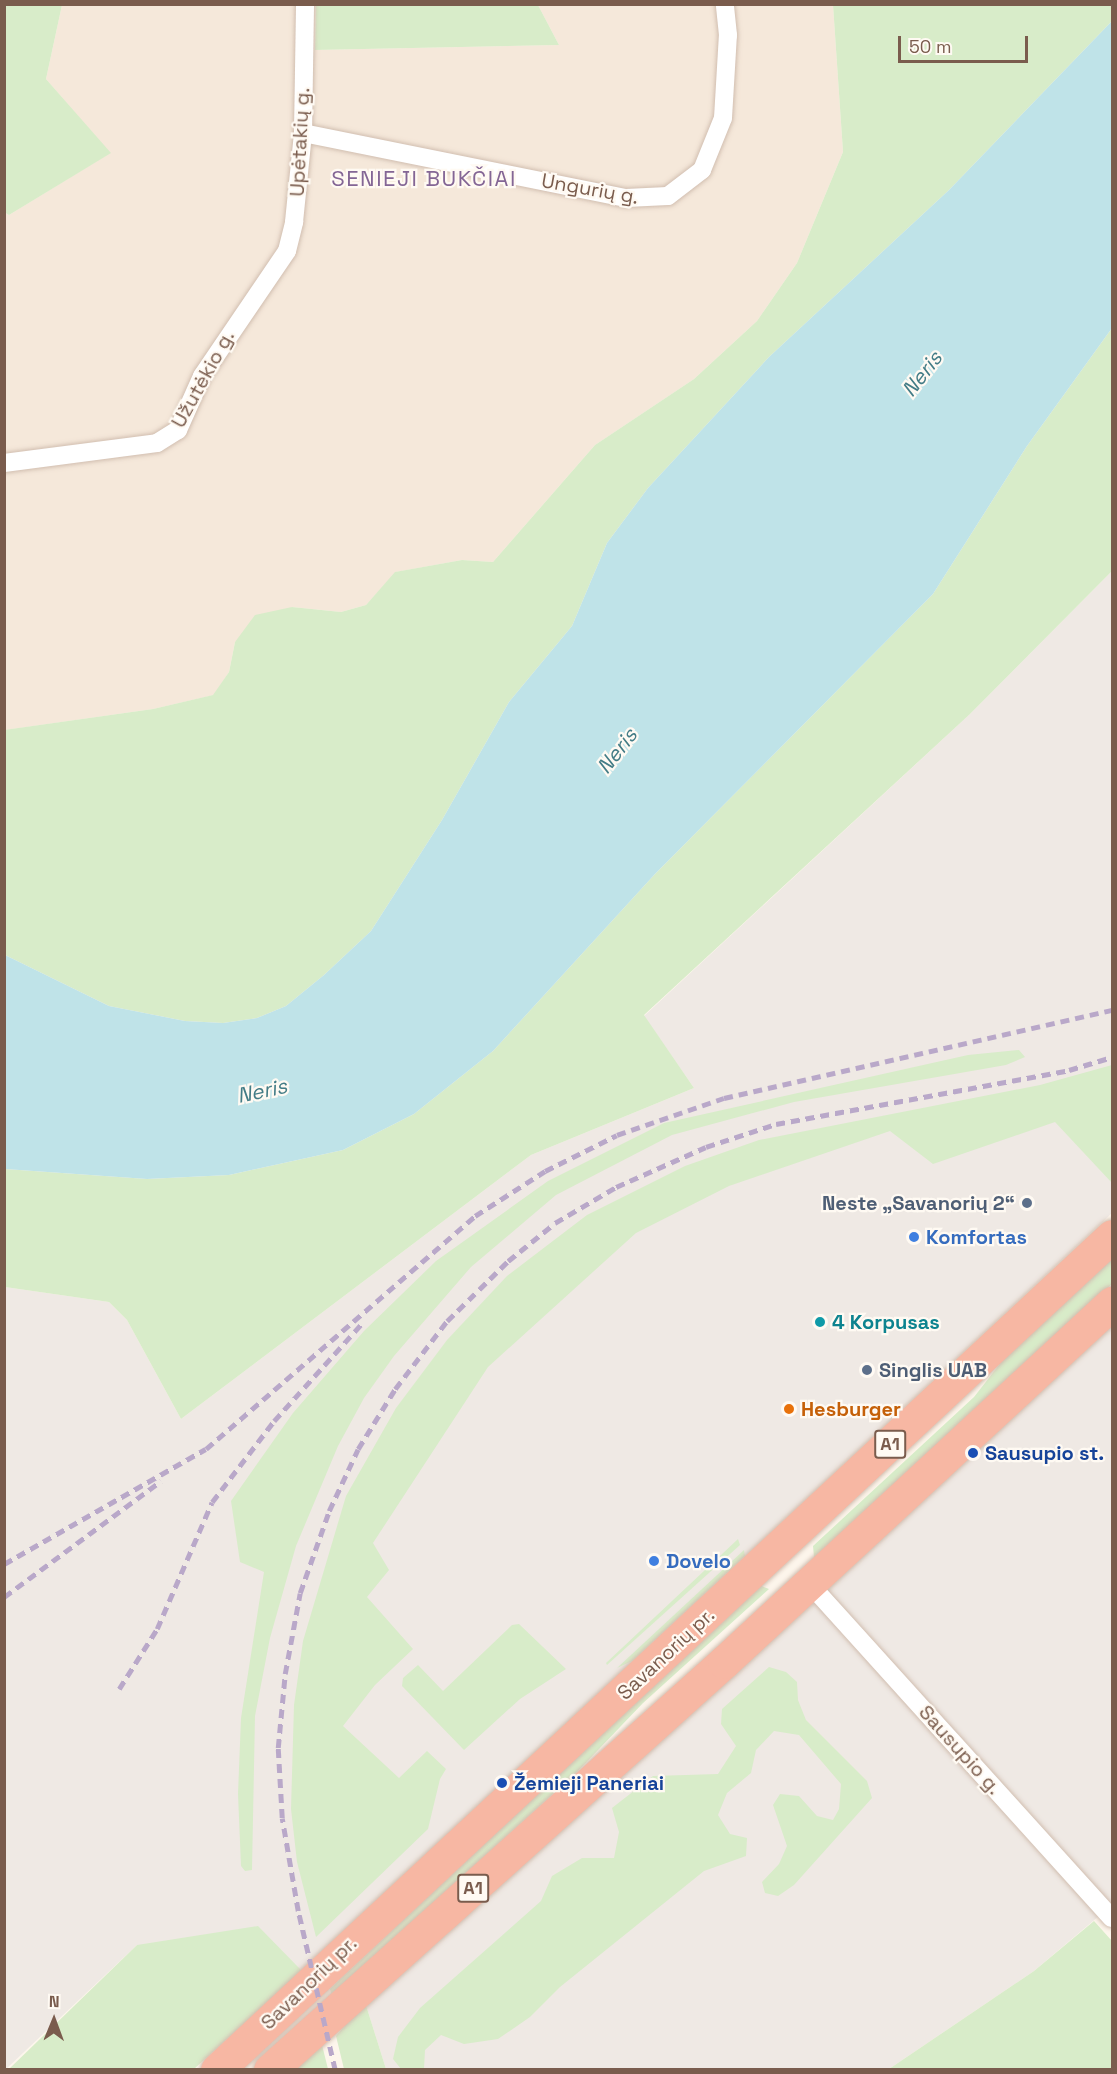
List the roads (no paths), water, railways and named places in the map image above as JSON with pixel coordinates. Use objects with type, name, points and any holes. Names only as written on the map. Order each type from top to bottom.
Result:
[{"type":"highway","name":"Savanorių pr.","points":[[217,2070],[1113,1236]]},
{"type":"highway","name":"Savanorių pr.","points":[[270,2070],[724,1662],[808,1582],[1113,1303]]},
{"type":"highway","points":[[777,1550],[808,1582]]},
{"type":"street","name":"Upėtakių g.","points":[[271,273],[286,251],[294,222],[303,134],[305,4]]},
{"type":"street","name":"Ungurių g.","points":[[303,134],[626,198],[668,196],[702,170],[723,118],[728,35],[725,4]]},
{"type":"street","name":"Užutėkio g.","points":[[4,463],[157,443],[178,430],[202,376],[271,273]]},
{"type":"street","name":"Sausupio g.","points":[[808,1582],[1113,1918]]},
{"type":"water","name":"Neris","points":[[1112,21],[1112,328],[1027,446],[933,594],[655,874],[493,1051],[414,1114],[343,1150],[229,1175],[147,1179],[5,1169],[5,955],[109,1006],[185,1021],[223,1023],[257,1018],[286,1006],[324,975],[371,931],[442,820],[509,702],[572,626],[607,543],[648,488],[769,357],[949,190]]},
{"type":"railway","points":[[4,1564],[206,1449],[475,1216],[545,1171],[617,1135],[724,1098],[1112,1010]]},
{"type":"railway","points":[[335,2070],[298,1911],[282,1818],[278,1748],[285,1674],[300,1593],[329,1511],[358,1449],[395,1389],[447,1321],[508,1261],[555,1223],[616,1187],[706,1147],[776,1124],[1069,1070],[1112,1057]]},
{"type":"railway","points":[[119,1689],[157,1629],[212,1502],[274,1421],[363,1322]]},
{"type":"railway","points":[[4,1597],[161,1481]]},
{"type":"place","name":"Neste „Savanorių 2“","points":[[1027,1203]]},
{"type":"place","name":"Komfortas","points":[[914,1237]]},
{"type":"place","name":"4 Korpusas","points":[[820,1322]]},
{"type":"place","name":"Singlis UAB","points":[[867,1370]]},
{"type":"place","name":"Hesburger","points":[[789,1409]]},
{"type":"place","name":"Sausupio st.","points":[[973,1453]]},
{"type":"place","name":"Dovelo","points":[[654,1561]]},
{"type":"place","name":"Žemieji Paneriai","points":[[502,1783]]},
{"type":"district","name":"SENIEJI BUKČIAI","points":[[424,179]]}]
